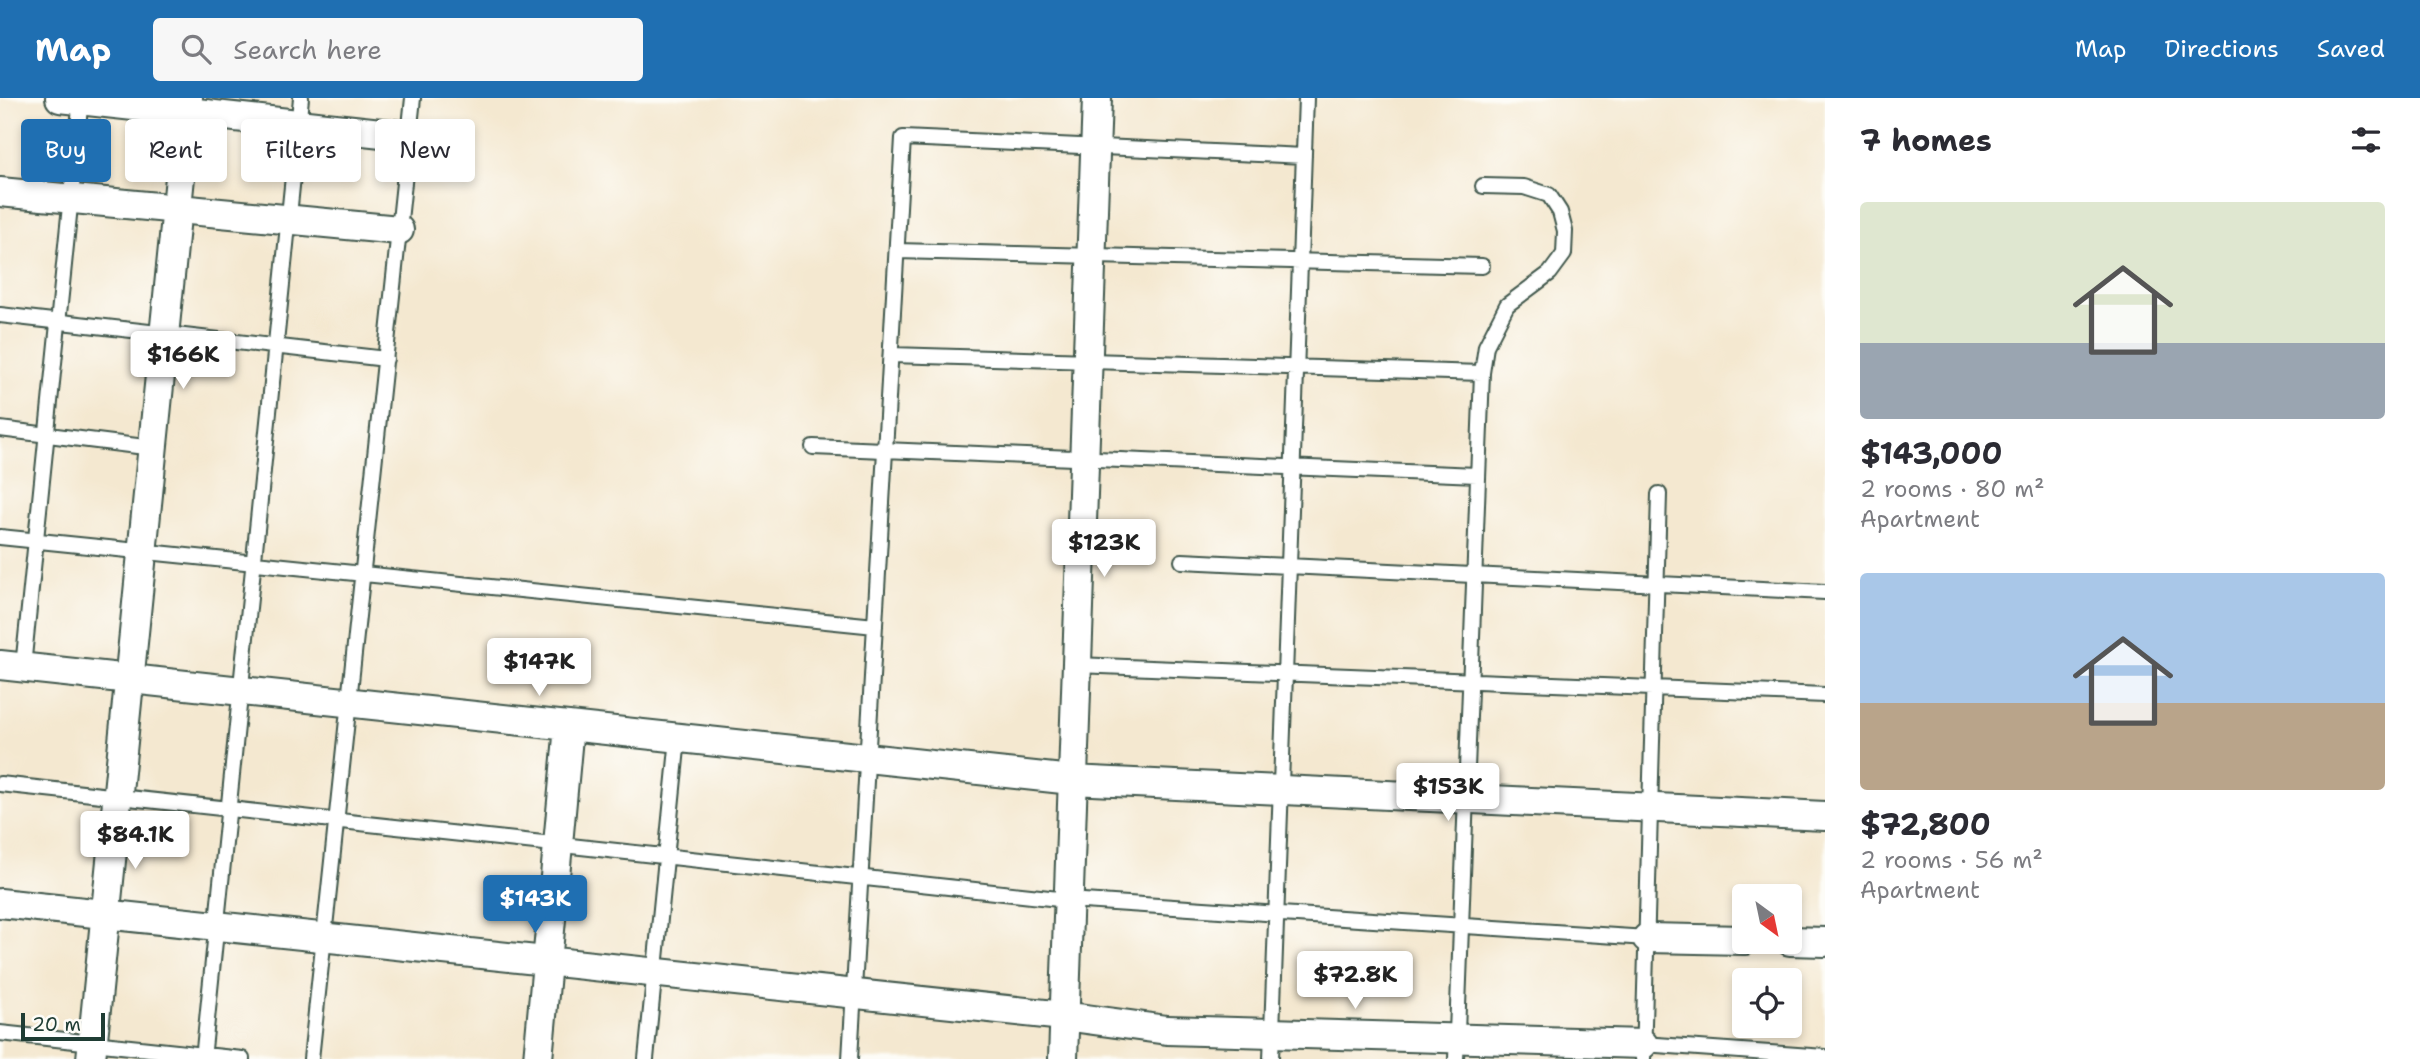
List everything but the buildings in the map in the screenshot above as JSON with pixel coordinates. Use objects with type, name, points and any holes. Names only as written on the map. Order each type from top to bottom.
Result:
[{"type":"street","points":[[1063,1059],[1097,98]]},
{"type":"street","points":[[74,99],[300,111],[375,128]]},
{"type":"street","points":[[92,1051],[187,105]]},
{"type":"street","points":[[0,191],[399,230]]},
{"type":"street","points":[[11,666],[1072,780],[1825,816]]},
{"type":"street","points":[[538,1059],[569,726]]},
{"type":"street","points":[[0,903],[1064,1016],[1272,1046],[1643,1051]]},
{"type":"street","points":[[1647,938],[1732,940]]},
{"type":"street","points":[[1802,941],[1825,942]]},
{"type":"lane","points":[[411,119],[413,98]]},
{"type":"lane","points":[[1272,1046],[1306,98]]},
{"type":"lane","points":[[11,666],[36,541],[71,198],[74,99]]},
{"type":"lane","points":[[203,1057],[300,111]]},
{"type":"lane","points":[[850,1059],[903,138],[1304,156]]},
{"type":"lane","points":[[311,1059],[404,182]]},
{"type":"lane","points":[[1457,1049],[1482,373],[1486,346],[1507,305],[1550,273],[1564,254],[1565,231],[1559,212],[1549,195],[1524,187],[1483,187]]},
{"type":"lane","points":[[897,251],[1482,266]]},
{"type":"lane","points":[[0,315],[386,359]]},
{"type":"lane","points":[[891,355],[1482,373]]},
{"type":"lane","points":[[0,429],[153,447]]},
{"type":"lane","points":[[813,447],[1477,474]]},
{"type":"lane","points":[[1659,494],[1643,1051],[1825,1057]]},
{"type":"lane","points":[[0,537],[875,626]]},
{"type":"lane","points":[[1182,561],[1825,592]]},
{"type":"lane","points":[[1076,666],[1825,695]]},
{"type":"lane","points":[[646,1059],[678,738]]},
{"type":"lane","points":[[0,784],[1068,900],[1647,938]]},
{"type":"lane","points":[[0,1033],[92,1051],[242,1059]]}]
